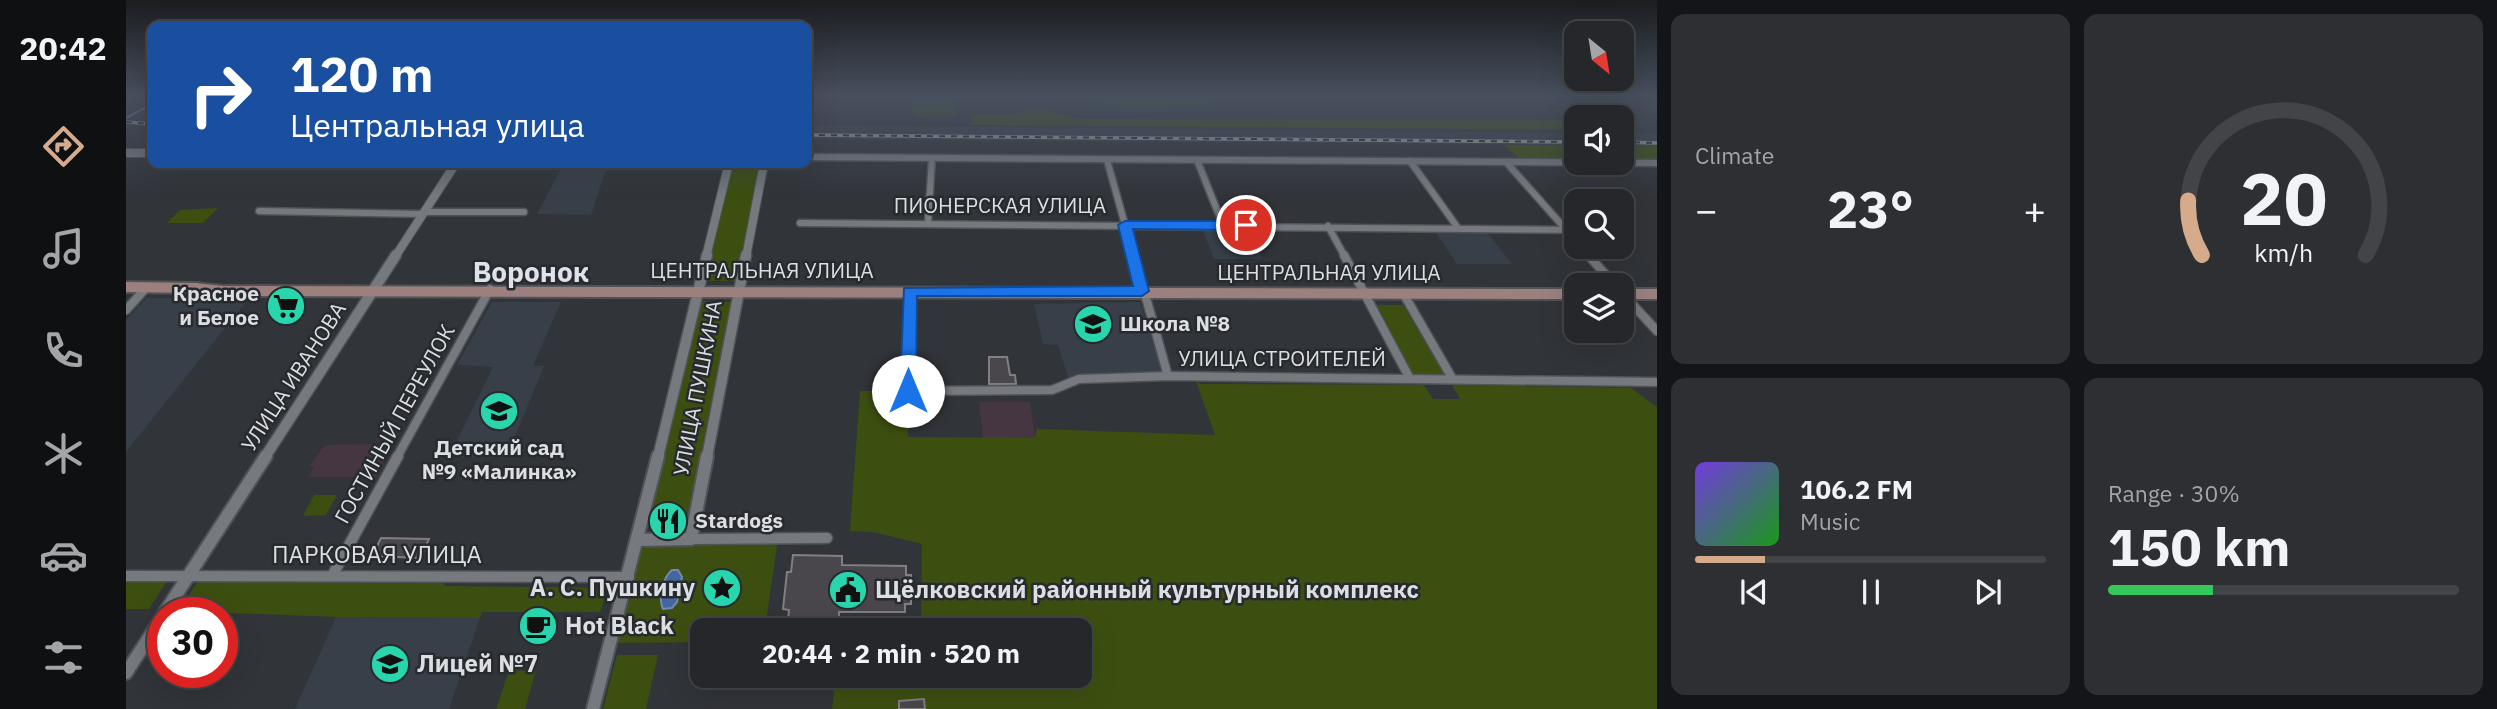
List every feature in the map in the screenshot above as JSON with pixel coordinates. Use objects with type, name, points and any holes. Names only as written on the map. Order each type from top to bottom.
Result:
[{"type":"main road","name":"ЦЕНТРАЛЬНАЯ УЛИЦА","points":[[126,287],[223,291],[490,289],[1564,294]]},
{"type":"main road","points":[[1634,294],[1657,295]]},
{"type":"street","points":[[126,153],[147,153]]},
{"type":"street","points":[[812,157],[1657,163]]},
{"type":"street","points":[[928,223],[932,158]]},
{"type":"street","points":[[1107,160],[1168,376]]},
{"type":"street","points":[[1197,160],[1223,225]]},
{"type":"street","points":[[1410,161],[1458,228]]},
{"type":"street","points":[[1506,162],[1564,228]]},
{"type":"street","name":"УЛИЦА ИВАНОВА","points":[[175,597],[453,168]]},
{"type":"street","name":"УЛИЦА ПУШКИНА","points":[[593,709],[629,577],[728,168]]},
{"type":"street","name":"УЛИЦА ПУШКИНА","points":[[691,539],[763,168]]},
{"type":"street","points":[[260,211],[524,212]]},
{"type":"street","name":"ПИОНЕРСКАЯ УЛИЦА","points":[[800,223],[1564,230]]},
{"type":"street","points":[[1328,226],[1409,377]]},
{"type":"street","points":[[1592,259],[1604,273]]},
{"type":"street","points":[[126,310],[146,288]]},
{"type":"street","name":"ГОСТИНЫЙ ПЕРЕУЛОК","points":[[332,576],[490,289]]},
{"type":"street","name":"УЛИЦА СТРОИТЕЛЕЙ","points":[[909,291],[908,391],[1052,390],[1079,379],[1168,376],[1657,382]]},
{"type":"street","points":[[1403,293],[1452,378]]},
{"type":"street","points":[[1634,306],[1657,331]]},
{"type":"street","points":[[638,534],[691,539],[827,538]]},
{"type":"street","name":"ПАРКОВАЯ УЛИЦА","points":[[126,576],[629,577]]},
{"type":"street","name":"УЛИЦА ИВАНОВА","points":[[126,673],[147,640]]},
{"type":"shaded area","points":[[812,130],[1564,133],[1564,145],[812,139]]},
{"type":"shaded area","points":[[1634,133],[1657,133],[1657,146],[1634,146]]},
{"type":"shaded area","points":[[561,168],[606,168],[591,215],[537,214]]},
{"type":"shaded area","points":[[1202,228],[1251,229],[1262,259],[1214,259]]},
{"type":"shaded area","points":[[1434,230],[1486,231],[1512,264],[1457,264]]},
{"type":"shaded area","points":[[146,298],[249,298],[126,452],[126,320]]},
{"type":"shaded area","points":[[492,302],[561,302],[533,366],[544,366],[506,458],[449,457],[493,367],[457,365]]},
{"type":"shaded area","name":"Школа №8","points":[[1140,302],[1162,372],[1068,377],[1058,345],[1043,344],[1034,304]]},
{"type":"shaded area","points":[[979,402],[1030,402],[1035,438],[983,438]]},
{"type":"shaded area","points":[[325,445],[392,446],[377,477],[308,477],[314,467],[309,466]]},
{"type":"shaded area","name":"Лицей №7","points":[[336,617],[480,618],[449,709],[295,709]]},
{"type":"green space","points":[[1504,145],[1564,145],[1564,159],[1520,159]]},
{"type":"green space","points":[[1634,146],[1657,146],[1657,160],[1634,160]]},
{"type":"green space","points":[[732,168],[762,168],[738,281],[705,281]]},
{"type":"green space","points":[[218,208],[203,223],[167,223],[180,210]]},
{"type":"green space","points":[[702,301],[731,302],[687,524],[648,524]]},
{"type":"green space","points":[[1377,305],[1403,305],[1444,374],[1413,374]]},
{"type":"green space","points":[[1196,381],[1201,384],[1424,385],[1433,399],[1460,399],[1452,385],[1631,388],[1657,407],[1657,709],[832,709],[835,688],[1092,688],[1092,618],[921,618],[922,544],[873,532],[850,531],[860,391],[908,391],[908,437],[1035,438],[1037,429],[1215,435]]},
{"type":"green space","points":[[314,495],[337,495],[326,515],[303,516]]},
{"type":"green space","points":[[778,538],[767,618],[690,618],[690,642],[611,643],[637,540]]},
{"type":"green space","points":[[438,579],[446,586],[608,588],[600,612],[482,612],[480,618],[336,617],[238,613],[238,597],[188,597],[198,581]]},
{"type":"green space","points":[[126,581],[167,581],[157,597],[147,597],[147,609],[126,609]]},
{"type":"green space","points":[[617,655],[658,655],[646,709],[603,709]]},
{"type":"green space","points":[[536,670],[525,709],[496,709],[509,671]]},
{"type":"water","points":[[672,570],[678,570],[682,577],[677,602],[672,608],[663,609],[662,588]]},
{"type":"building","points":[[989,357],[1007,357],[1010,375],[1015,375],[1016,384],[989,384]]},
{"type":"building","points":[[381,538],[429,539],[420,558],[372,556]]},
{"type":"building","name":"Щёлковский районный культурный комплекс","points":[[793,555],[842,556],[842,565],[906,566],[906,575],[911,575],[911,604],[905,604],[905,612],[839,612],[839,618],[788,618],[789,610],[783,609],[787,572],[791,572]]},
{"type":"building","points":[[924,699],[925,709],[899,709],[899,701]]},
{"type":"railway","points":[[812,135],[1564,142]]},
{"type":"railway","points":[[1634,142],[1657,143]]},
{"type":"place","name":"Красное и Белое","points":[[286,306]]},
{"type":"place","name":"Школа №8","points":[[1093,324]]},
{"type":"place","name":"Детский сад №9 «Малинка»","points":[[499,411]]},
{"type":"place","name":"Stardogs","points":[[668,521]]},
{"type":"place","name":"А. С. Пушкину","points":[[722,588]]},
{"type":"place","name":"Щёлковский районный культурный комплекс","points":[[848,590]]},
{"type":"place","name":"Hot Black","points":[[538,626]]},
{"type":"place","name":"Лицей №7","points":[[390,664]]},
{"type":"district","name":"Воронок","points":[[531,272]]},
{"type":"route","points":[[908,391],[909,291],[1142,291],[1125,225],[1246,225]]}]
